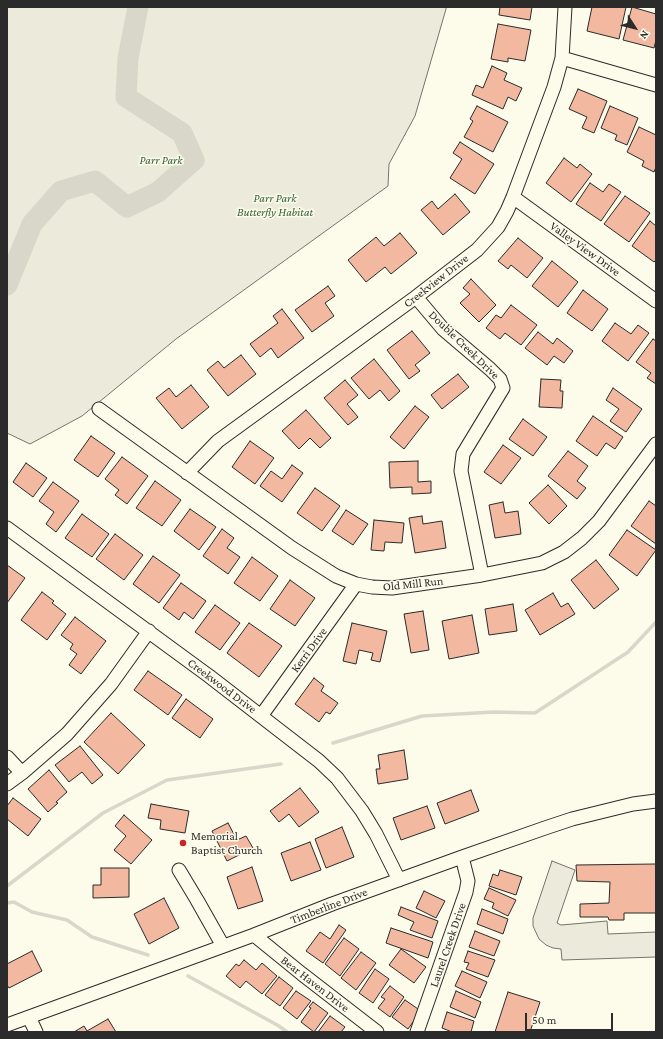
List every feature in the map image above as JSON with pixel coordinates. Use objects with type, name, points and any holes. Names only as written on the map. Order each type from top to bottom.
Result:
[{"type":"street","name":"Creekview Drive","points":[[187,473],[218,441],[416,298],[477,250],[498,227],[513,197],[554,87],[562,58],[565,7]]},
{"type":"street","points":[[562,58],[656,85]]},
{"type":"street","name":"Valley View Drive","points":[[513,197],[656,301]]},
{"type":"street","name":"Double Creek Drive","points":[[416,298],[443,329],[500,379],[503,388],[463,454],[462,460],[461,471],[482,575]]},
{"type":"street","name":"Old Mill Run","points":[[99,409],[292,548],[336,576],[356,584],[372,587],[392,588],[482,575],[542,563],[564,552],[582,538],[599,521],[656,444]]},
{"type":"street","name":"Creekwood Drive","points":[[7,528],[149,631],[320,761],[337,778],[362,811],[376,834],[399,880]]},
{"type":"street","name":"Kerri Drive","points":[[262,716],[356,584]]},
{"type":"street","points":[[7,784],[22,773],[66,734],[111,684],[149,631]]},
{"type":"street","points":[[7,758],[22,773]]},
{"type":"street","name":"Timberline Drive","points":[[7,1025],[254,935],[332,904],[572,819],[633,804],[656,801]]},
{"type":"street","name":"Laurel Creek Drive","points":[[417,1032],[466,892],[468,881],[462,857]]},
{"type":"street","points":[[179,870],[223,946]]},
{"type":"street","name":"Bear Haven Drive","points":[[254,935],[377,1032]]},
{"type":"street","points":[[29,1017],[36,1032]]},
{"type":"green space","name":"Parr Park","points":[[7,7],[446,7],[446,9],[415,116],[389,164],[388,186],[176,339],[82,416],[30,444],[7,433]]},
{"type":"shaded area","points":[[552,861],[575,870],[557,923],[561,925],[607,921],[608,934],[656,932],[656,957],[562,960],[561,949],[546,945],[539,939],[533,926],[533,918]]},
{"type":"building","points":[[500,7],[532,7],[530,20],[499,15]]},
{"type":"building","points":[[592,7],[626,7],[619,39],[587,31]]},
{"type":"building","points":[[632,7],[656,14],[656,40],[654,48],[623,40]]},
{"type":"building","points":[[498,24],[531,30],[525,61],[508,58],[508,62],[491,59]]},
{"type":"building","points":[[492,66],[507,73],[504,80],[522,88],[516,101],[508,97],[503,109],[472,95],[476,85],[483,88]]},
{"type":"building","points":[[578,89],[607,101],[594,133],[582,128],[587,117],[569,109]]},
{"type":"building","points":[[477,106],[508,122],[493,152],[464,137],[473,121],[470,119]]},
{"type":"building","points":[[610,106],[638,118],[627,145],[615,140],[617,135],[601,128]]},
{"type":"building","points":[[639,127],[656,135],[656,167],[654,172],[642,166],[644,161],[627,152]]},
{"type":"building","points":[[460,142],[494,164],[475,194],[450,178],[462,159],[453,153]]},
{"type":"building","points":[[564,158],[577,168],[580,164],[592,174],[571,202],[546,183]]},
{"type":"building","points":[[590,183],[603,192],[609,184],[621,192],[601,221],[576,204]]},
{"type":"building","points":[[455,194],[470,212],[443,235],[421,210],[432,201],[438,209]]},
{"type":"building","points":[[625,196],[650,213],[629,242],[604,224]]},
{"type":"building","points":[[650,221],[656,226],[656,260],[654,262],[632,246]]},
{"type":"building","points":[[400,233],[417,253],[391,274],[385,267],[366,282],[348,260],[376,237],[384,246]]},
{"type":"building","points":[[518,238],[543,258],[527,278],[511,265],[508,269],[498,261]]},
{"type":"building","points":[[552,261],[578,282],[558,307],[532,286]]},
{"type":"building","points":[[471,279],[496,305],[479,322],[460,303],[470,294],[463,288]]},
{"type":"building","points":[[328,286],[335,296],[325,303],[334,316],[312,332],[295,310]]},
{"type":"building","points":[[583,290],[608,309],[592,331],[567,313]]},
{"type":"building","points":[[511,305],[537,325],[521,345],[505,333],[500,339],[486,328],[496,315],[501,318]]},
{"type":"building","points":[[282,309],[304,338],[278,358],[271,348],[260,357],[250,344],[278,323],[273,316]]},
{"type":"building","points":[[615,323],[631,334],[638,325],[649,333],[628,361],[602,341]]},
{"type":"building","points":[[412,331],[430,353],[415,365],[420,371],[409,379],[387,350]]},
{"type":"building","points":[[538,332],[553,344],[557,338],[573,351],[564,363],[554,356],[547,365],[525,348]]},
{"type":"building","points":[[653,339],[656,341],[656,384],[647,378],[651,373],[636,362]]},
{"type":"building","points":[[241,355],[256,374],[228,396],[207,370],[218,361],[224,368]]},
{"type":"building","points":[[374,359],[400,391],[389,401],[380,390],[369,399],[351,378]]},
{"type":"building","points":[[458,374],[469,387],[442,409],[431,395]]},
{"type":"building","points":[[541,379],[561,380],[560,391],[563,391],[562,408],[539,407]]},
{"type":"building","points":[[345,380],[358,395],[347,404],[358,417],[348,425],[324,398]]},
{"type":"building","points":[[191,385],[209,407],[182,429],[156,398],[169,388],[176,397]]},
{"type":"building","points":[[613,388],[642,409],[626,432],[610,421],[619,409],[606,400]]},
{"type":"building","points":[[415,406],[429,417],[404,449],[390,437]]},
{"type":"building","points":[[306,410],[331,438],[320,448],[310,438],[299,449],[282,431]]},
{"type":"building","points":[[593,416],[623,437],[615,449],[606,443],[597,456],[576,441]]},
{"type":"building","points":[[523,419],[547,437],[533,456],[509,439]]},
{"type":"building","points":[[91,436],[115,453],[98,477],[74,460]]},
{"type":"building","points":[[250,441],[274,458],[255,484],[232,467]]},
{"type":"building","points":[[503,445],[521,458],[501,484],[484,472]]},
{"type":"building","points":[[568,451],[588,466],[577,481],[586,488],[577,499],[548,476]]},
{"type":"building","points":[[122,457],[148,476],[127,504],[115,495],[119,490],[105,479]]},
{"type":"building","points":[[418,461],[418,482],[431,481],[431,493],[412,494],[412,487],[390,488],[389,462]]},
{"type":"building","points":[[26,463],[47,478],[33,497],[13,482]]},
{"type":"building","points":[[292,465],[303,473],[282,502],[260,486],[271,471],[282,479]]},
{"type":"building","points":[[155,481],[181,500],[162,526],[136,508]]},
{"type":"building","points":[[53,482],[79,501],[56,532],[46,524],[54,512],[39,501]]},
{"type":"building","points":[[548,485],[567,506],[549,524],[529,503]]},
{"type":"building","points":[[315,488],[340,506],[322,531],[297,513]]},
{"type":"building","points":[[649,501],[656,506],[656,544],[631,526]]},
{"type":"building","points":[[503,502],[505,513],[518,511],[521,534],[495,538],[489,505]]},
{"type":"building","points":[[190,509],[216,527],[199,550],[174,531]]},
{"type":"building","points":[[346,510],[368,524],[353,545],[332,531]]},
{"type":"building","points":[[82,514],[109,534],[92,557],[65,538]]},
{"type":"building","points":[[422,516],[423,524],[442,521],[446,548],[415,553],[409,518]]},
{"type":"building","points":[[374,520],[404,523],[402,543],[385,542],[384,551],[371,550]]},
{"type":"building","points":[[222,529],[234,538],[227,548],[240,557],[228,574],[203,556]]},
{"type":"building","points":[[627,530],[656,550],[637,576],[609,555]]},
{"type":"building","points":[[115,534],[143,555],[124,580],[96,559]]},
{"type":"building","points":[[153,556],[180,575],[159,603],[133,584]]},
{"type":"building","points":[[252,557],[278,576],[260,601],[234,583]]},
{"type":"building","points":[[596,560],[619,589],[594,609],[571,580]]},
{"type":"building","points":[[7,565],[25,578],[7,603]]},
{"type":"building","points":[[290,580],[315,598],[295,626],[270,609]]},
{"type":"building","points":[[181,583],[206,601],[193,619],[184,612],[179,620],[163,608]]},
{"type":"building","points":[[42,592],[54,601],[52,603],[66,614],[47,640],[21,620]]},
{"type":"building","points":[[553,593],[561,607],[568,603],[575,614],[540,635],[525,610]]},
{"type":"building","points":[[513,604],[517,631],[489,635],[485,609]]},
{"type":"building","points":[[215,605],[240,623],[220,650],[195,632]]},
{"type":"building","points":[[423,611],[429,650],[411,653],[404,614]]},
{"type":"building","points":[[472,615],[479,653],[449,659],[442,621]]},
{"type":"building","points":[[75,617],[106,641],[81,674],[69,665],[77,654],[70,649],[73,644],[61,635]]},
{"type":"building","points":[[249,623],[282,646],[259,677],[227,653]]},
{"type":"building","points":[[352,623],[387,631],[380,662],[371,660],[373,653],[359,650],[356,664],[343,661]]},
{"type":"building","points":[[148,671],[182,695],[168,715],[134,690]]},
{"type":"building","points":[[314,678],[324,686],[321,691],[338,703],[330,714],[326,712],[319,722],[295,704]]},
{"type":"building","points":[[186,699],[213,719],[200,738],[172,718]]},
{"type":"building","points":[[111,713],[145,745],[118,774],[84,742]]},
{"type":"building","points":[[80,746],[103,775],[92,784],[82,772],[69,782],[55,765]]},
{"type":"building","points":[[404,750],[408,779],[378,784],[376,769],[380,769],[378,755]]},
{"type":"building","points":[[49,770],[67,792],[48,812],[28,789]]},
{"type":"building","points":[[300,788],[319,812],[299,827],[289,814],[279,822],[270,811]]},
{"type":"building","points":[[471,790],[479,811],[445,824],[437,803]]},
{"type":"building","points":[[13,798],[41,819],[28,836],[7,819],[7,806]]},
{"type":"building","points":[[151,804],[189,811],[185,833],[160,829],[161,820],[148,818]]},
{"type":"building","points":[[427,806],[435,828],[401,840],[393,818]]},
{"type":"building","points":[[124,815],[152,840],[131,864],[114,850],[126,836],[115,826]]},
{"type":"building","points":[[228,823],[237,840],[246,836],[253,848],[227,861],[212,831]]},
{"type":"building","points":[[342,827],[354,857],[326,868],[315,839]]},
{"type":"building","points":[[310,842],[321,870],[291,881],[281,853]]},
{"type":"building","points":[[656,864],[656,913],[624,913],[624,920],[609,920],[608,917],[580,917],[580,904],[609,903],[610,882],[577,881],[576,865]]},
{"type":"building","points":[[252,867],[263,901],[238,909],[227,877]]},
{"type":"building","points":[[101,868],[129,868],[129,897],[93,898],[93,885],[101,885]]},
{"type":"building","points":[[500,870],[522,877],[516,895],[489,886],[493,874],[498,876]]},
{"type":"building","points":[[489,888],[516,900],[508,916],[492,908],[494,903],[484,899]]},
{"type":"building","points":[[424,891],[445,901],[436,918],[416,908]]},
{"type":"building","points":[[164,898],[179,928],[149,944],[134,914]]},
{"type":"building","points":[[401,907],[438,921],[432,938],[410,930],[414,922],[398,915]]},
{"type":"building","points":[[482,909],[508,919],[503,934],[477,924]]},
{"type":"building","points":[[339,925],[346,930],[323,963],[306,951],[320,932],[330,939]]},
{"type":"building","points":[[391,928],[433,942],[428,958],[386,943]]},
{"type":"building","points":[[475,931],[500,941],[494,956],[469,947]]},
{"type":"building","points":[[344,938],[359,949],[340,976],[325,964]]},
{"type":"building","points":[[401,949],[426,967],[414,983],[389,965]]},
{"type":"building","points":[[32,951],[42,971],[9,988],[7,985],[7,964]]},
{"type":"building","points":[[468,951],[495,960],[488,977],[466,969],[469,963],[464,962]]},
{"type":"building","points":[[361,952],[376,963],[356,990],[341,978]]},
{"type":"building","points":[[244,960],[256,970],[262,963],[277,976],[262,994],[246,981],[240,988],[226,976],[236,964],[239,966]]},
{"type":"building","points":[[375,969],[389,979],[373,1003],[359,993]]},
{"type":"building","points":[[462,971],[487,982],[480,998],[455,986]]},
{"type":"building","points":[[279,977],[293,988],[280,1006],[265,995]]},
{"type":"building","points":[[390,986],[404,997],[390,1017],[378,1008],[385,999],[381,997]]},
{"type":"building","points":[[296,991],[311,1001],[297,1019],[283,1008]]},
{"type":"building","points":[[456,991],[481,1002],[475,1018],[450,1007]]},
{"type":"building","points":[[508,992],[540,1002],[530,1032],[495,1032]]},
{"type":"building","points":[[405,1000],[421,1011],[408,1029],[392,1017]]},
{"type":"building","points":[[313,1002],[328,1013],[314,1032],[301,1022],[311,1008],[309,1007]]},
{"type":"building","points":[[447,1012],[474,1021],[471,1032],[452,1032],[442,1028]]},
{"type":"building","points":[[330,1016],[345,1027],[341,1032],[318,1032]]},
{"type":"building","points":[[108,1019],[116,1032],[74,1032],[84,1026],[87,1031]]},
{"type":"waterway","points":[[7,285],[32,224],[61,191],[95,181],[127,207],[158,192],[194,160],[182,133],[126,97],[128,58],[138,7]]},
{"type":"waterway","points":[[333,743],[422,716],[494,712],[535,713],[628,652],[656,622]]},
{"type":"waterway","points":[[7,886],[103,813],[167,780],[281,764]]},
{"type":"waterway","points":[[7,903],[14,902],[32,912],[67,920],[92,937],[148,955]]},
{"type":"waterway","points":[[188,976],[279,1026],[287,1032]]},
{"type":"place","name":"Memorial Baptist Church","points":[[183,843]]},
{"type":"park label","name":"Parr Park Butterfly Habitat","points":[[275,205]]}]
